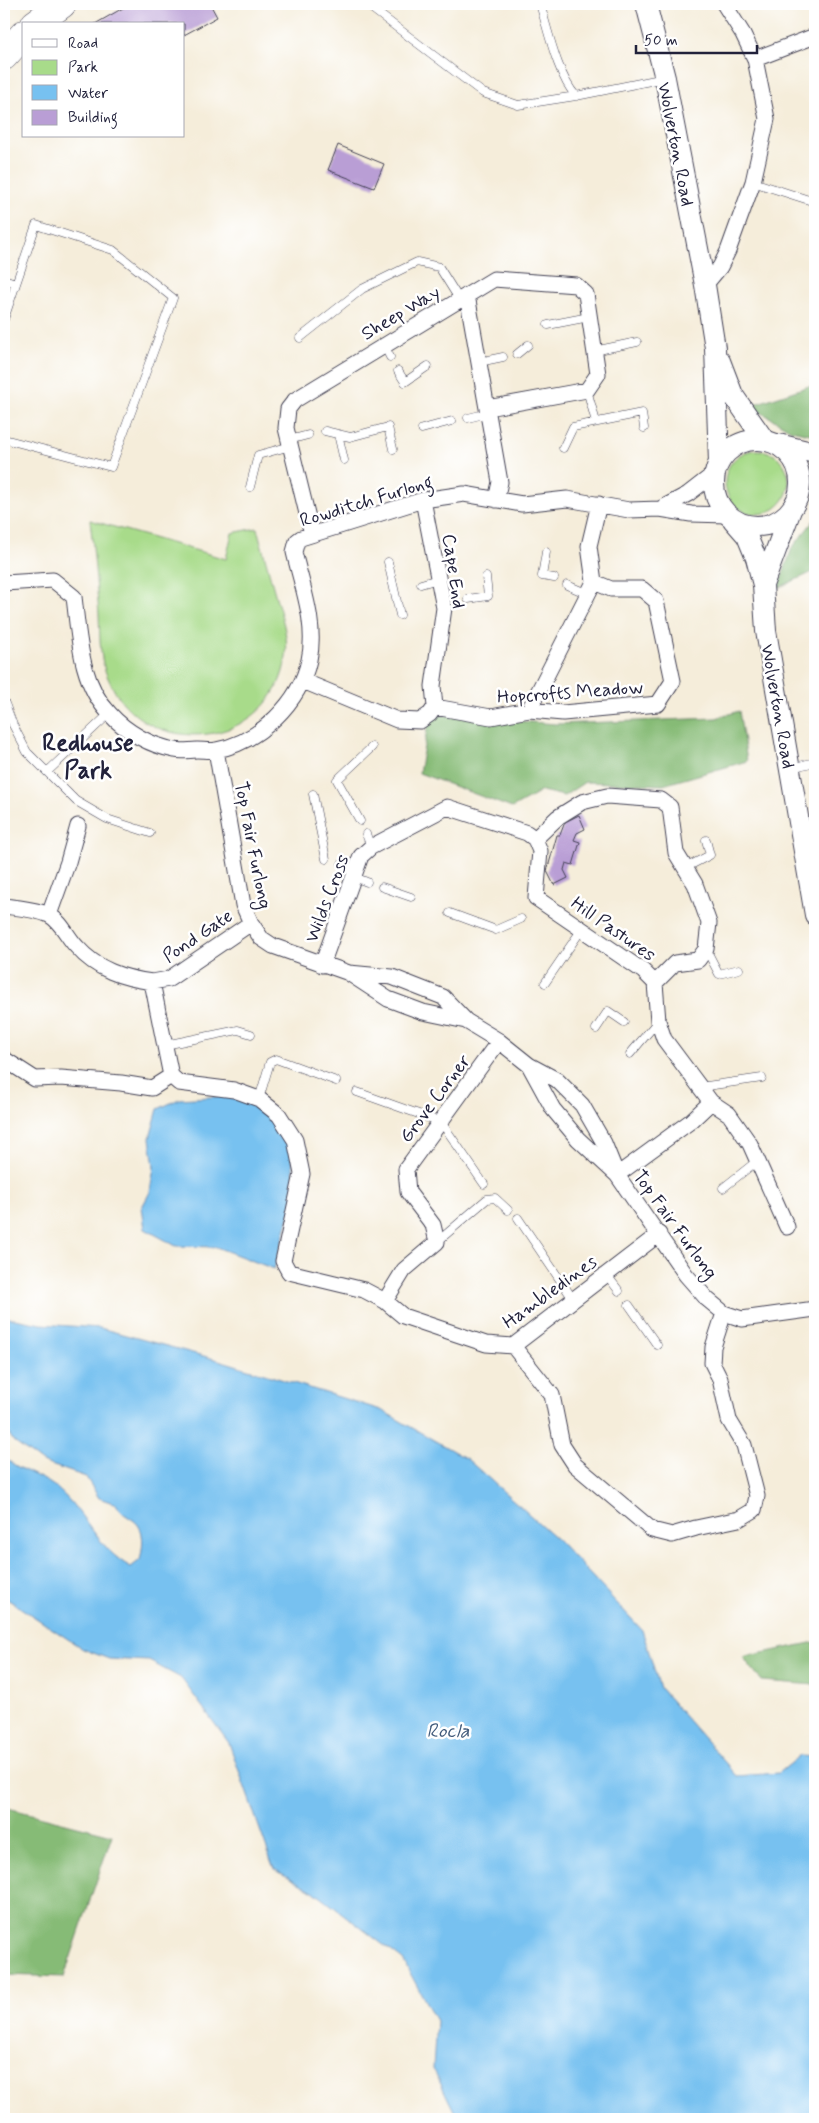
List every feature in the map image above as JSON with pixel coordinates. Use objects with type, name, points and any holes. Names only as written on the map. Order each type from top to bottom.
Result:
[{"type":"highway","points":[[38,22],[62,4]]},
{"type":"highway","points":[[4,56],[22,36]]},
{"type":"street","name":"Wolverton Road","points":[[646,4],[665,78],[705,285],[715,348],[717,468]]},
{"type":"street","points":[[705,285],[720,267],[728,251],[753,182],[767,119],[755,59],[743,34],[724,4]]},
{"type":"street","points":[[755,59],[815,36]]},
{"type":"street","points":[[463,297],[494,279],[576,285],[586,294],[598,374],[587,390],[488,411]]},
{"type":"street","name":"Sheep Way","points":[[312,534],[286,428],[288,409],[295,400],[387,351],[463,297],[479,362],[500,482],[496,500]]},
{"type":"street","name":"Wolverton Road","points":[[715,348],[733,395],[770,442]]},
{"type":"street","points":[[815,452],[770,442],[751,440],[738,444],[727,452],[717,468],[714,484],[715,496],[720,506],[730,517],[745,525],[758,527],[770,525],[782,519],[815,486]]},
{"type":"street","points":[[770,442],[787,452],[795,462],[800,481],[794,506]]},
{"type":"street","name":"Rowditch Furlong","points":[[660,509],[688,494],[717,468]]},
{"type":"street","name":"Rowditch Furlong","points":[[4,583],[53,580],[74,597],[81,652],[89,682],[109,714],[138,738],[175,750],[216,750],[248,739],[264,727],[285,708],[303,681],[310,658],[311,626],[294,552],[297,541],[312,534],[423,500],[464,494],[522,504],[567,499],[629,510],[660,509],[730,517]]},
{"type":"street","name":"Cape End","points":[[423,500],[438,579],[447,602],[433,686],[434,707]]},
{"type":"street","points":[[529,710],[591,588],[589,546],[599,504]]},
{"type":"street","name":"Wolverton Road","points":[[763,585],[794,506]]},
{"type":"street","name":"Wolverton Road","points":[[730,517],[752,544],[763,585],[766,631],[815,915]]},
{"type":"street","name":"Hopcrofts Meadow","points":[[434,707],[491,717],[529,710],[563,713],[658,704],[673,681],[656,601],[642,589],[591,588]]},
{"type":"street","points":[[303,681],[397,720],[420,721],[430,714],[434,707]]},
{"type":"street","name":"Top Fair Furlong","points":[[216,750],[243,905],[251,923],[261,938],[273,946],[322,965],[349,973],[392,977],[443,996],[466,1021],[499,1041],[528,1065],[557,1080],[582,1105],[604,1143],[617,1175]]},
{"type":"street","points":[[535,839],[558,817],[582,802],[607,796],[661,800],[670,807],[676,853],[695,884],[709,923],[706,949],[698,960],[675,963],[655,983]]},
{"type":"street","name":"Wilds Cross","points":[[322,965],[359,876],[361,856],[368,840],[447,807],[526,833],[535,839]]},
{"type":"street","points":[[49,915],[68,862],[78,826]]},
{"type":"street","name":"Hill Pastures","points":[[535,839],[540,851],[535,901],[582,929],[643,971],[655,983],[658,1021],[664,1038],[711,1102],[729,1114],[750,1144],[787,1227]]},
{"type":"street","points":[[4,906],[49,915],[63,928],[77,947],[98,965],[125,978],[152,982]]},
{"type":"street","name":"Pond Gate","points":[[175,1079],[165,1045],[152,982],[169,979],[251,923]]},
{"type":"street","name":"Top Fair Furlong","points":[[349,973],[388,999],[423,1012],[466,1021]]},
{"type":"street","name":"Grove Corner","points":[[437,1242],[433,1225],[408,1192],[406,1169],[499,1041]]},
{"type":"street","points":[[4,1059],[35,1079],[61,1078],[152,1088],[175,1079]]},
{"type":"street","name":"Top Fair Furlong","points":[[528,1065],[554,1109],[572,1132],[617,1175],[686,1275],[707,1299],[724,1313],[742,1319],[815,1309]]},
{"type":"street","name":"Hambledines","points":[[175,1079],[234,1090],[259,1099],[279,1115],[295,1140],[302,1174],[283,1261],[289,1272],[364,1290],[385,1301],[403,1316],[486,1344],[512,1346],[659,1234]]},
{"type":"street","points":[[617,1175],[691,1121],[711,1102]]},
{"type":"street","points":[[385,1301],[404,1270],[437,1242]]},
{"type":"street","points":[[512,1346],[552,1395],[562,1445],[575,1465],[652,1530],[672,1535],[738,1519],[754,1510],[757,1496],[744,1445],[729,1420],[720,1379],[712,1362],[712,1347],[724,1313]]},
{"type":"lane","points":[[366,4],[483,93],[518,105],[576,96],[665,78]]},
{"type":"lane","points":[[540,4],[568,88],[576,96]]},
{"type":"lane","points":[[753,182],[815,202]]},
{"type":"lane","points":[[4,319],[36,225],[113,250],[173,298],[111,467],[4,439]]},
{"type":"lane","points":[[300,338],[362,289],[417,262],[439,267],[463,297]]},
{"type":"lane","points":[[4,279],[15,283]]},
{"type":"lane","points":[[548,326],[589,317]]},
{"type":"lane","points":[[594,351],[637,342]]},
{"type":"lane","points":[[518,354],[528,345]]},
{"type":"lane","points":[[479,362],[503,357]]},
{"type":"lane","points":[[398,371],[405,382],[428,366]]},
{"type":"lane","points":[[587,390],[596,422]]},
{"type":"lane","points":[[468,418],[488,411]]},
{"type":"lane","points":[[563,448],[573,427],[642,413],[644,428]]},
{"type":"lane","points":[[422,429],[452,421]]},
{"type":"lane","points":[[325,431],[350,437],[388,427],[393,449]]},
{"type":"lane","points":[[338,434],[344,460]]},
{"type":"lane","points":[[250,487],[258,455],[308,435]]},
{"type":"lane","points":[[546,552],[542,576],[554,578]]},
{"type":"lane","points":[[388,562],[396,590],[400,615]]},
{"type":"lane","points":[[468,599],[488,596],[486,577]]},
{"type":"lane","points":[[421,584],[438,579]]},
{"type":"lane","points":[[567,584],[591,588]]},
{"type":"lane","points":[[396,590],[404,588]]},
{"type":"lane","points":[[4,701],[28,752],[76,801],[107,818],[150,834]]},
{"type":"lane","points":[[47,772],[109,714]]},
{"type":"lane","points":[[360,820],[337,780],[372,747]]},
{"type":"lane","points":[[790,768],[815,762]]},
{"type":"lane","points":[[313,794],[326,859]]},
{"type":"lane","points":[[685,868],[710,855],[706,840]]},
{"type":"lane","points":[[342,864],[359,876]]},
{"type":"lane","points":[[382,887],[411,897]]},
{"type":"lane","points":[[450,912],[496,930],[521,919]]},
{"type":"lane","points":[[545,984],[582,929]]},
{"type":"lane","points":[[706,949],[719,974],[739,969]]},
{"type":"lane","points":[[596,1030],[608,1011],[624,1022]]},
{"type":"lane","points":[[630,1054],[658,1021]]},
{"type":"lane","points":[[165,1045],[238,1030],[251,1034]]},
{"type":"lane","points":[[637,1031],[645,1037]]},
{"type":"lane","points":[[259,1099],[270,1062],[276,1059],[336,1081]]},
{"type":"lane","points":[[700,1087],[762,1078]]},
{"type":"lane","points":[[357,1092],[442,1122],[484,1184]]},
{"type":"lane","points":[[723,1188],[757,1161]]},
{"type":"lane","points":[[437,1242],[487,1199],[496,1198],[508,1210]]},
{"type":"lane","points":[[518,1218],[573,1299]]},
{"type":"lane","points":[[606,1274],[618,1291]]},
{"type":"lane","points":[[630,1305],[657,1345]]},
{"type":"green space","points":[[815,384],[815,435],[791,430],[754,408],[755,404]]},
{"type":"green space","points":[[751,450],[763,450],[780,459],[787,470],[789,482],[787,494],[780,505],[763,514],[751,514],[739,509],[730,500],[725,488],[725,476],[730,464],[739,455]]},
{"type":"green space","points":[[815,519],[815,571],[778,588],[792,548]]},
{"type":"green space","points":[[90,520],[226,559],[232,533],[257,528],[284,625],[287,649],[276,688],[258,711],[234,727],[206,734],[177,733],[149,724],[125,706],[108,678],[103,663],[100,647],[99,614]]},
{"type":"green space","points":[[739,711],[747,761],[663,785],[585,782],[564,796],[542,791],[512,808],[419,773],[430,714],[556,724],[716,718]]},
{"type":"green space","points":[[815,1642],[815,1685],[762,1681],[743,1657]]},
{"type":"green space","points":[[4,1807],[112,1835],[64,1977],[5,1975]]},
{"type":"water","points":[[227,1096],[269,1110],[290,1140],[296,1193],[274,1269],[216,1247],[176,1246],[145,1229],[142,1207],[150,1192],[154,1167],[150,1138],[158,1109],[179,1099]]},
{"type":"water","name":"Rocla","points":[[4,1317],[41,1324],[100,1328],[222,1361],[381,1410],[467,1459],[558,1540],[642,1630],[660,1688],[737,1776],[779,1773],[800,1756],[815,1757],[815,2119],[458,2119],[433,2068],[436,2021],[403,1960],[313,1891],[274,1869],[229,1743],[181,1678],[149,1661],[109,1659],[83,1649],[4,1597],[4,1457],[16,1466],[54,1486],[74,1506],[100,1540],[119,1560],[131,1567],[140,1560],[143,1544],[142,1533],[137,1524],[122,1512],[116,1504],[99,1498],[86,1477],[42,1462],[14,1442],[4,1426]]},
{"type":"building","points":[[130,4],[210,4],[217,17],[185,34],[185,22],[98,22]]},
{"type":"building","points":[[338,145],[384,164],[374,188],[328,170]]},
{"type":"building","points":[[579,815],[585,829],[577,833],[574,840],[580,842],[573,865],[566,863],[564,870],[568,878],[554,885],[547,871],[557,835],[560,835],[565,822]]},
{"type":"district","name":"Redhouse Park","points":[[88,756]]}]
